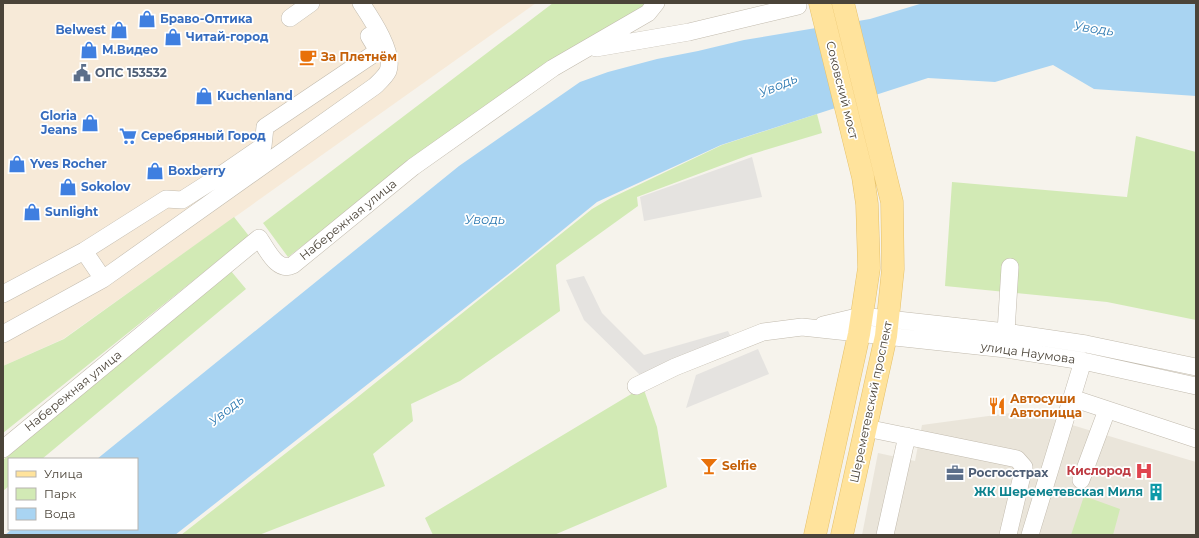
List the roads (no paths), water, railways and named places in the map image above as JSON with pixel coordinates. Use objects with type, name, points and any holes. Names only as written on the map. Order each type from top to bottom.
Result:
[{"type":"main road","name":"Соковский мост","points":[[820,3],[863,177],[868,204],[869,268],[860,325]]},
{"type":"main road","name":"Соковский мост","points":[[844,3],[884,172]]},
{"type":"main road","name":"Шереметевский проспект","points":[[842,535],[887,328],[893,269],[892,202],[884,172]]},
{"type":"main road","points":[[815,535],[860,325]]},
{"type":"street","points":[[290,18],[311,3]]},
{"type":"street","points":[[3,334],[103,279],[376,86],[388,71],[389,59],[350,3]]},
{"type":"street","points":[[361,3],[374,24],[382,49]]},
{"type":"street","name":"Набережная улица","points":[[3,449],[259,238],[278,264],[284,267],[293,265],[413,167],[553,68],[648,13],[656,3]]},
{"type":"street","points":[[584,50],[690,32],[795,5]]},
{"type":"street","points":[[3,294],[84,251],[166,200],[182,200],[218,178],[263,146],[265,127],[382,49]]},
{"type":"street","points":[[84,251],[103,279]]},
{"type":"street","points":[[1006,332],[1010,267]]},
{"type":"street","name":"улица Наумова","points":[[636,386],[675,367],[763,332],[802,327],[860,325],[887,328],[1084,362],[1196,386]]},
{"type":"street","name":"улица Наумова","points":[[887,328],[1006,332],[1086,344],[1196,367]]},
{"type":"street","points":[[1030,535],[1084,362]]},
{"type":"street","points":[[1072,398],[1196,439]]},
{"type":"street","points":[[1081,480],[1107,410]]},
{"type":"street","points":[[866,428],[1017,459],[1024,467],[1008,535]]},
{"type":"street","points":[[885,535],[907,436]]},
{"type":"water","name":"Уводь","points":[[923,3],[1196,3],[1196,96],[1094,89],[1053,65],[995,82],[928,78],[721,145],[597,202],[516,268],[175,535],[5,535],[11,530],[138,530],[138,458],[98,458],[459,166],[580,82],[608,72],[657,59],[744,40],[870,19]]},
{"type":"place","name":"Браво-Оптика","points":[[147,19]]},
{"type":"place","name":"Belwest","points":[[119,30]]},
{"type":"place","name":"Читай-город","points":[[173,37]]},
{"type":"place","name":"М.Видео","points":[[89,50]]},
{"type":"place","name":"За Плетнём","points":[[308,57]]},
{"type":"place","name":"ОПС 153532","points":[[82,73]]},
{"type":"place","name":"Kuchenland","points":[[204,96]]},
{"type":"place","name":"Gloria Jeans","points":[[90,123]]},
{"type":"place","name":"Серебряный Город","points":[[128,136]]},
{"type":"place","name":"Yves Rocher","points":[[17,164]]},
{"type":"place","name":"Boxberry","points":[[155,171]]},
{"type":"place","name":"Sokolov","points":[[68,187]]},
{"type":"place","name":"Sunlight","points":[[32,212]]},
{"type":"place","name":"Автосуши Автопицца","points":[[997,406]]},
{"type":"place","name":"Selfie","points":[[709,466]]},
{"type":"place","name":"Кислород","points":[[1144,471]]},
{"type":"place","name":"Росгосстрах","points":[[955,473]]},
{"type":"place","name":"ЖК Шереметевская Миля","points":[[1156,492]]}]
